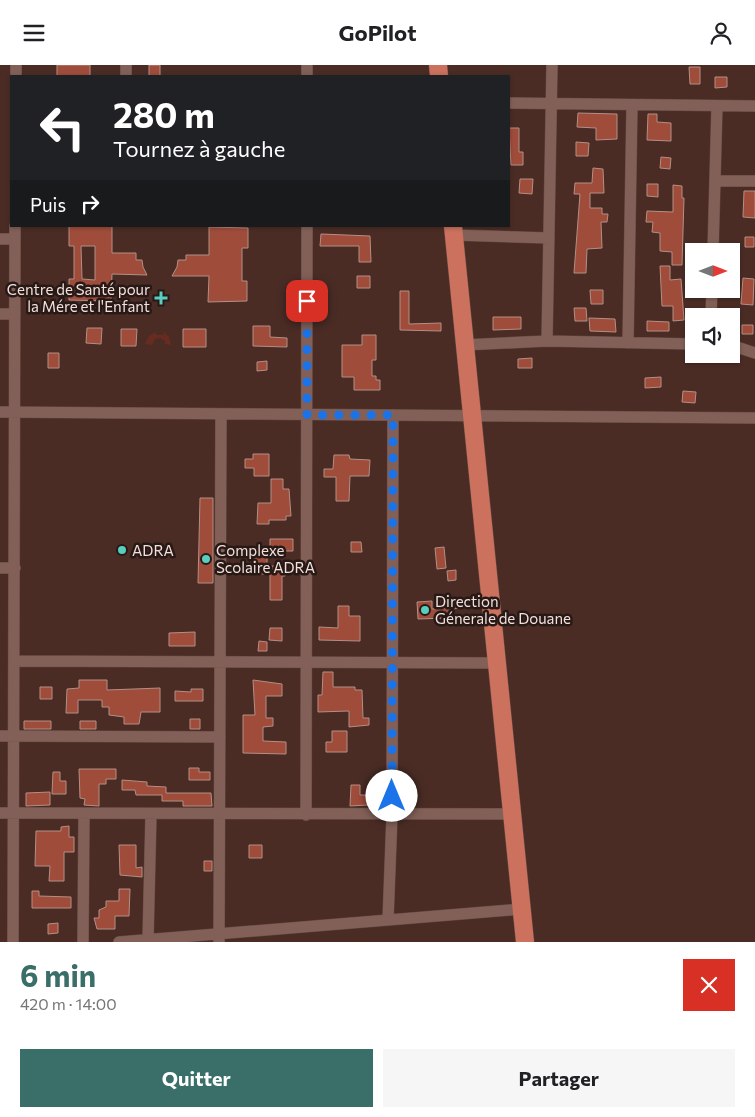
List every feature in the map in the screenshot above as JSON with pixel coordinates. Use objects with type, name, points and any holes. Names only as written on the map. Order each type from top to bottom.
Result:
[{"type":"highway","points":[[454,231],[496,663],[526,942]]},
{"type":"street","points":[[547,341],[552,65]]},
{"type":"street","points":[[510,103],[755,106]]},
{"type":"street","points":[[628,343],[632,105]]},
{"type":"street","points":[[713,243],[717,106]]},
{"type":"street","points":[[715,181],[755,181]]},
{"type":"street","points":[[13,942],[15,227]]},
{"type":"street","points":[[306,815],[307,227]]},
{"type":"street","points":[[454,231],[549,239]]},
{"type":"street","points":[[0,239],[15,239]]},
{"type":"street","points":[[0,314],[15,314]]},
{"type":"street","points":[[464,345],[547,341],[685,344]]},
{"type":"street","points":[[740,348],[755,353]]},
{"type":"street","points":[[0,412],[755,418]]},
{"type":"street","points":[[219,938],[221,414]]},
{"type":"street","points":[[388,920],[392,815],[393,415]]},
{"type":"street","points":[[0,568],[15,568]]},
{"type":"street","points":[[14,661],[496,663]]},
{"type":"street","points":[[0,736],[220,737]]},
{"type":"street","points":[[0,813],[513,814]]},
{"type":"street","points":[[83,942],[84,813]]},
{"type":"street","points":[[148,940],[151,814]]},
{"type":"street","points":[[119,942],[219,938],[388,920],[522,909]]},
{"type":"shaded area","points":[[156,332],[156,335],[163,335],[164,332],[169,337],[171,345],[165,344],[165,341],[160,338],[155,339],[152,345],[145,344],[149,336]]},
{"type":"building","points":[[57,65],[90,65],[90,75],[57,75]]},
{"type":"building","points":[[149,65],[160,65],[160,75],[149,75]]},
{"type":"building","points":[[689,67],[700,67],[700,84],[690,84]]},
{"type":"building","points":[[715,77],[727,77],[727,87],[715,88]]},
{"type":"building","points":[[578,113],[617,114],[617,139],[596,140],[596,128],[577,127]]},
{"type":"building","points":[[648,114],[657,114],[657,122],[671,123],[671,141],[647,140]]},
{"type":"building","points":[[510,128],[519,128],[519,152],[523,152],[523,165],[511,165]]},
{"type":"building","points":[[576,142],[589,143],[588,156],[576,156]]},
{"type":"building","points":[[661,157],[671,158],[670,169],[660,168]]},
{"type":"building","points":[[593,168],[603,169],[604,193],[590,193],[590,208],[602,208],[602,214],[608,214],[607,222],[601,222],[602,248],[587,249],[586,273],[574,273],[580,194],[574,194],[575,183],[592,183]]},
{"type":"building","points":[[520,179],[533,179],[532,194],[519,193]]},
{"type":"building","points":[[647,184],[658,184],[658,197],[647,196]]},
{"type":"building","points":[[673,185],[682,186],[682,198],[684,198],[682,265],[672,265],[672,252],[660,251],[660,233],[652,232],[653,222],[646,222],[647,211],[673,212]]},
{"type":"building","points":[[744,191],[755,191],[755,218],[743,217]]},
{"type":"building","points":[[69,227],[112,227],[112,253],[136,253],[136,260],[142,260],[147,275],[112,274],[111,301],[69,300],[69,279],[74,279],[74,246],[69,246]],"holes":[[[81,246],[95,246],[95,280],[82,279]]]},
{"type":"building","points":[[209,227],[248,228],[248,248],[242,248],[242,281],[247,281],[247,301],[208,302],[209,276],[172,276],[177,267],[178,260],[186,260],[186,255],[209,255]]},
{"type":"building","points":[[321,234],[370,236],[371,262],[359,262],[359,246],[320,246]]},
{"type":"building","points":[[745,237],[754,237],[754,247],[745,247]]},
{"type":"building","points":[[660,266],[670,266],[670,280],[681,279],[684,320],[673,321],[673,306],[662,306]]},
{"type":"building","points":[[357,276],[370,276],[370,288],[357,288]]},
{"type":"building","points":[[743,278],[754,279],[753,305],[741,304]]},
{"type":"building","points":[[590,290],[603,290],[603,304],[591,304]]},
{"type":"building","points":[[400,291],[409,291],[409,324],[441,323],[441,331],[400,330]]},
{"type":"building","points":[[574,308],[586,308],[587,321],[575,321]]},
{"type":"building","points":[[493,317],[521,317],[521,329],[493,330]]},
{"type":"building","points":[[589,318],[615,319],[616,332],[590,331]]},
{"type":"building","points":[[647,321],[669,322],[669,331],[647,331]]},
{"type":"building","points":[[742,325],[753,325],[753,334],[742,334]]},
{"type":"building","points":[[253,326],[270,326],[270,337],[287,338],[287,347],[253,346]]},
{"type":"building","points":[[87,328],[102,328],[101,344],[86,343]]},
{"type":"building","points":[[121,329],[137,329],[136,346],[121,346]]},
{"type":"building","points":[[183,329],[206,329],[206,347],[183,347]]},
{"type":"building","points":[[362,335],[376,335],[376,360],[372,360],[372,376],[376,376],[376,380],[380,380],[380,390],[354,390],[354,377],[342,377],[342,345],[362,345]]},
{"type":"building","points":[[48,353],[59,353],[59,368],[48,368]]},
{"type":"building","points":[[532,358],[532,368],[518,368],[518,359]]},
{"type":"building","points":[[267,361],[267,370],[257,371],[257,362]]},
{"type":"building","points":[[661,377],[661,387],[645,388],[645,378]]},
{"type":"building","points":[[683,391],[696,392],[695,403],[682,402]]},
{"type":"building","points":[[253,454],[269,454],[269,476],[254,476],[254,468],[245,468],[245,459],[253,459]]},
{"type":"building","points":[[334,455],[349,455],[350,459],[370,460],[369,476],[350,476],[349,501],[336,501],[336,477],[324,477],[324,469],[333,469]]},
{"type":"building","points":[[271,479],[283,479],[283,489],[289,489],[291,516],[286,516],[286,520],[269,520],[269,524],[257,524],[258,503],[271,503]]},
{"type":"building","points":[[200,498],[213,498],[213,583],[198,583]]},
{"type":"building","points":[[270,539],[293,539],[293,551],[270,551]]},
{"type":"building","points":[[351,542],[361,542],[362,552],[351,552]]},
{"type":"building","points":[[444,547],[446,568],[437,569],[435,548]]},
{"type":"building","points":[[255,555],[267,555],[267,566],[285,566],[285,576],[282,576],[282,600],[270,600],[270,574],[255,574]]},
{"type":"building","points":[[456,570],[456,580],[448,581],[447,571]]},
{"type":"building","points":[[459,600],[460,608],[452,609],[453,622],[446,622],[446,618],[418,619],[417,602],[432,601],[432,609],[447,608],[446,601]]},
{"type":"building","points":[[338,606],[349,606],[349,616],[360,616],[360,641],[319,640],[319,627],[338,628]]},
{"type":"building","points":[[270,628],[282,628],[282,641],[269,640]]},
{"type":"building","points":[[195,632],[195,646],[169,646],[169,633]]},
{"type":"building","points":[[259,641],[267,642],[267,651],[258,651]]},
{"type":"building","points":[[323,672],[333,672],[333,687],[355,687],[355,690],[362,690],[363,718],[369,718],[369,725],[349,727],[349,711],[318,712],[318,695],[322,695]]},
{"type":"building","points":[[79,680],[107,680],[107,690],[160,688],[160,712],[141,712],[139,724],[124,724],[124,717],[109,715],[109,707],[102,707],[102,700],[78,700],[78,713],[66,713],[67,689],[79,688]]},
{"type":"building","points":[[253,680],[282,684],[282,696],[266,696],[266,718],[273,718],[273,726],[263,727],[263,741],[286,742],[286,754],[243,753],[243,715],[255,715]]},
{"type":"building","points":[[40,687],[52,687],[52,699],[40,699]]},
{"type":"building","points":[[191,689],[203,689],[203,701],[175,701],[175,691],[191,692]]},
{"type":"building","points":[[190,719],[200,719],[200,729],[190,729]]},
{"type":"building","points":[[24,721],[51,721],[51,729],[24,729]]},
{"type":"building","points":[[80,721],[96,721],[96,729],[80,729]]},
{"type":"building","points":[[332,731],[347,731],[347,752],[326,752],[326,742],[332,742]]},
{"type":"building","points":[[189,768],[199,768],[199,772],[210,772],[210,780],[189,780]]},
{"type":"building","points":[[79,769],[116,769],[116,779],[106,779],[106,784],[99,784],[99,806],[84,805],[85,799],[80,798]]},
{"type":"building","points":[[53,772],[60,772],[60,781],[66,781],[66,794],[52,794]]},
{"type":"building","points":[[122,780],[147,782],[147,786],[166,787],[166,793],[211,793],[212,806],[183,806],[183,801],[162,801],[162,795],[136,795],[135,790],[122,790]]},
{"type":"building","points":[[351,785],[360,785],[360,795],[368,795],[368,805],[350,806]]},
{"type":"building","points":[[50,792],[50,805],[26,806],[26,793]]},
{"type":"building","points":[[69,826],[69,837],[74,837],[74,852],[64,852],[64,881],[49,881],[50,866],[35,866],[36,831],[61,831],[61,827]]},
{"type":"building","points":[[119,845],[136,845],[136,868],[142,867],[142,877],[120,875]]},
{"type":"building","points":[[249,845],[262,845],[262,858],[249,858]]},
{"type":"building","points":[[204,861],[212,861],[212,871],[204,871]]},
{"type":"building","points":[[119,889],[130,889],[129,916],[115,916],[115,929],[97,929],[94,918],[99,918],[99,910],[106,907],[106,901],[119,901]]},
{"type":"building","points":[[32,891],[39,891],[39,896],[71,897],[71,908],[32,908]]},
{"type":"building","points":[[58,923],[58,933],[48,934],[48,924]]},
{"type":"place","name":"Centre de Santé pour la Mére et l'Enfant","points":[[161,298]]},
{"type":"place","name":"ADRA","points":[[122,550]]},
{"type":"place","name":"Complexe Scolaire ADRA","points":[[206,559]]},
{"type":"place","name":"Direction Génerale de Douane","points":[[425,610]]},
{"type":"route","points":[[307,301],[307,415],[393,415],[392,796]]}]
